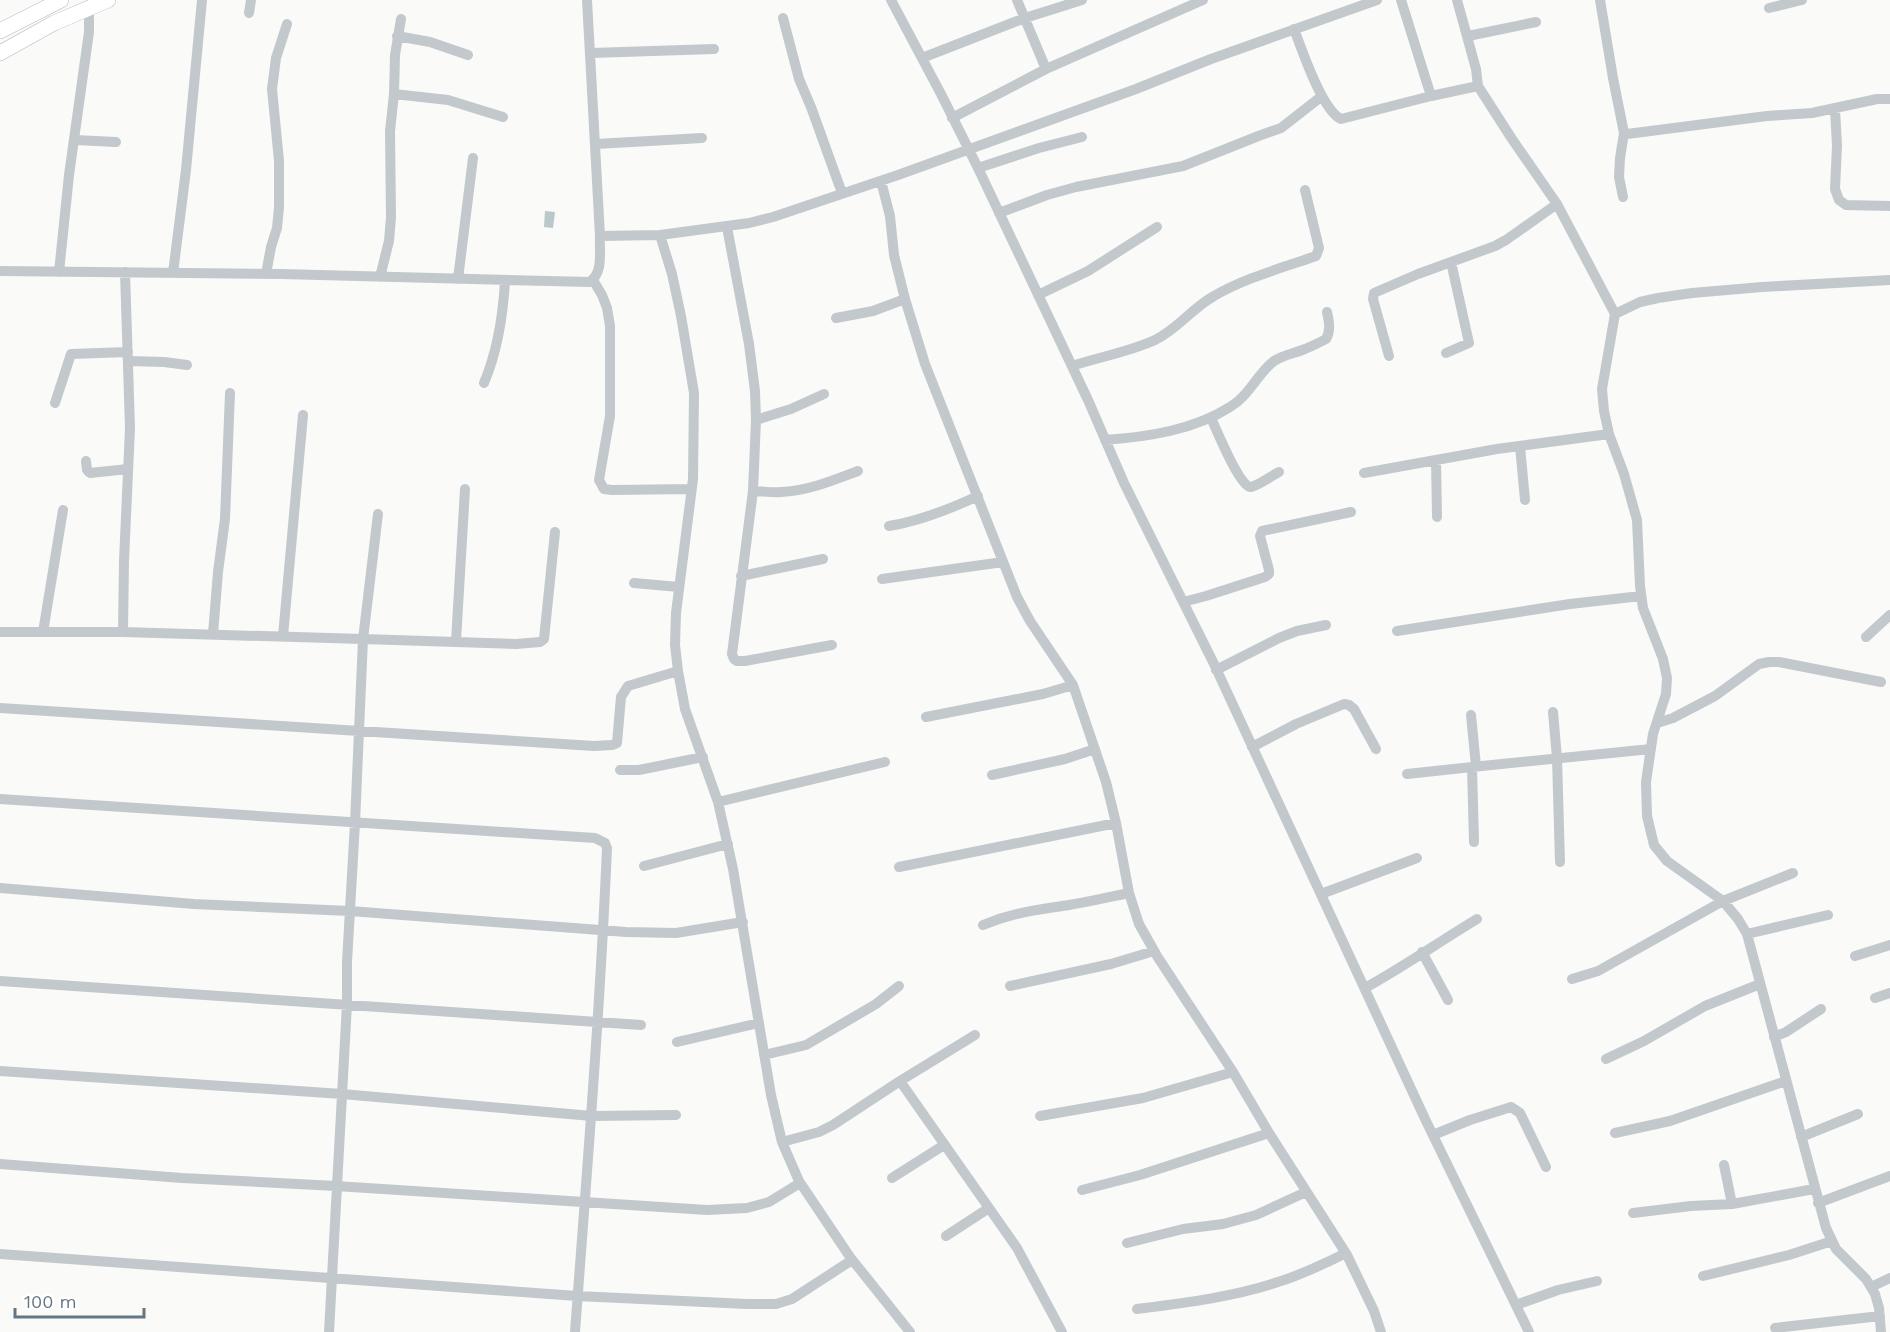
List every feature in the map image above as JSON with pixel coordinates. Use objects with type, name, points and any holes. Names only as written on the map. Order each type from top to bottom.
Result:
[{"type":"main road","points":[[0,31],[61,0]]},
{"type":"main road","points":[[0,53],[54,23],[108,0]]},
{"type":"street","points":[[173,273],[186,170],[202,0]]},
{"type":"street","points":[[249,13],[251,0]]},
{"type":"street","points":[[0,271],[266,274],[584,283],[593,280],[598,271],[600,236],[587,0]]},
{"type":"street","points":[[891,0],[978,168],[1072,366],[1124,483],[1216,670],[1432,1135],[1529,1332]]},
{"type":"street","points":[[1017,0],[1046,69]]},
{"type":"street","points":[[922,58],[1025,18],[1082,0]]},
{"type":"street","points":[[952,118],[1046,69],[1203,0]]},
{"type":"street","points":[[600,236],[660,235],[727,227],[773,217],[881,182],[1377,0]]},
{"type":"street","points":[[1401,0],[1431,96]]},
{"type":"street","points":[[1457,0],[1468,36],[1478,86],[1557,204],[1615,314],[1602,389],[1604,411],[1609,434],[1624,474],[1637,520],[1643,608],[1663,659],[1667,678],[1666,694],[1651,749],[1646,782],[1647,816],[1654,845],[1667,861],[1723,901],[1747,934],[1826,1228],[1836,1248],[1871,1287],[1880,1308],[1881,1332]]},
{"type":"street","points":[[1600,0],[1612,78],[1624,133],[1619,177],[1623,197]]},
{"type":"street","points":[[1769,8],[1802,0]]},
{"type":"street","points":[[58,272],[89,32],[89,9]]},
{"type":"street","points":[[783,18],[799,79],[842,193]]},
{"type":"street","points":[[380,277],[389,241],[391,217],[390,131],[395,55],[401,19]]},
{"type":"street","points":[[1468,36],[1536,22]]},
{"type":"street","points":[[266,274],[277,228],[279,207],[279,161],[272,89],[276,58],[287,24]]},
{"type":"street","points":[[1294,29],[1322,96],[1336,117],[1341,119],[1478,86]]},
{"type":"street","points":[[397,36],[430,42],[468,55]]},
{"type":"street","points":[[591,53],[714,49]]},
{"type":"street","points":[[394,94],[448,100],[503,117]]},
{"type":"street","points":[[999,213],[1076,187],[1183,166],[1281,128],[1322,96]]},
{"type":"street","points":[[1624,133],[1835,109],[1877,99],[1890,99]]},
{"type":"street","points":[[1835,109],[1837,146],[1835,189],[1839,200],[1846,204],[1890,206]]},
{"type":"street","points":[[978,168],[1082,137]]},
{"type":"street","points":[[596,144],[702,138]]},
{"type":"street","points":[[75,140],[117,142]]},
{"type":"street","points":[[458,279],[473,158]]},
{"type":"street","points":[[881,182],[890,216],[894,255],[925,364],[1017,597],[1030,621],[1073,685],[1106,782],[1129,893],[1139,924],[1346,1253],[1374,1311],[1377,1331]]},
{"type":"street","points":[[1072,366],[1153,341],[1176,327],[1185,316],[1214,296],[1316,256],[1319,248],[1305,190]]},
{"type":"street","points":[[1389,356],[1373,299],[1374,293],[1506,240],[1557,204]]},
{"type":"street","points":[[727,227],[749,344],[756,420],[753,491],[732,654],[737,661],[746,661],[832,645]]},
{"type":"street","points":[[1038,295],[1088,271],[1157,227]]},
{"type":"street","points":[[660,235],[672,274],[694,393],[692,489],[676,614],[675,645],[678,671],[685,709],[718,802],[728,844],[771,1095],[782,1142],[800,1183],[852,1260],[910,1332]]},
{"type":"street","points":[[1446,353],[1469,343],[1451,262]]},
{"type":"street","points":[[123,632],[123,561],[130,428],[125,272]]},
{"type":"street","points":[[593,280],[607,308],[610,326],[610,416],[599,480],[601,486],[612,490],[692,489]]},
{"type":"street","points":[[1615,314],[1640,302],[1670,296],[1762,287],[1890,280]]},
{"type":"street","points":[[484,383],[500,330],[505,281]]},
{"type":"street","points":[[836,318],[873,311],[905,299]]},
{"type":"street","points":[[1105,440],[1155,433],[1211,418],[1232,406],[1246,394],[1276,360],[1326,339],[1330,325],[1327,312]]},
{"type":"street","points":[[55,403],[71,354],[128,357],[187,365]]},
{"type":"street","points":[[213,634],[225,519],[230,393]]},
{"type":"street","points":[[756,420],[791,409],[824,394]]},
{"type":"street","points":[[283,636],[303,416]]},
{"type":"street","points":[[1211,418],[1247,487],[1254,486],[1279,472]]},
{"type":"street","points":[[1364,473],[1520,446],[1609,434]]},
{"type":"street","points":[[1520,446],[1525,500]]},
{"type":"street","points":[[1436,460],[1437,517]]},
{"type":"street","points":[[86,461],[87,470],[90,472],[128,469]]},
{"type":"street","points":[[753,491],[780,492],[803,489],[858,471]]},
{"type":"street","points":[[456,641],[465,489]]},
{"type":"street","points":[[889,526],[917,520],[978,496]]},
{"type":"street","points":[[43,632],[63,510]]},
{"type":"street","points":[[1184,602],[1224,591],[1269,574],[1260,536],[1263,531],[1351,512]]},
{"type":"street","points":[[329,1332],[347,1004],[347,962],[363,639],[378,513]]},
{"type":"street","points":[[0,632],[213,634],[534,644],[544,639],[555,532]]},
{"type":"street","points":[[741,576],[823,559]]},
{"type":"street","points":[[882,579],[1003,562]]},
{"type":"street","points":[[634,583],[679,587]]},
{"type":"street","points":[[1397,631],[1514,612],[1641,596]]},
{"type":"street","points":[[1866,637],[1890,615]]},
{"type":"street","points":[[1216,670],[1279,638],[1297,631],[1326,625]]},
{"type":"street","points":[[1657,723],[1673,718],[1715,696],[1759,664],[1769,662],[1881,682]]},
{"type":"street","points":[[0,708],[594,746],[612,745],[617,742],[621,697],[628,686],[678,671]]},
{"type":"street","points":[[926,717],[1043,694],[1073,685]]},
{"type":"street","points":[[1252,747],[1296,724],[1344,704],[1354,709],[1376,748]]},
{"type":"street","points":[[1553,712],[1557,758],[1560,862]]},
{"type":"street","points":[[1471,715],[1474,842]]},
{"type":"street","points":[[992,775],[1065,759],[1095,749]]},
{"type":"street","points":[[1407,774],[1651,749]]},
{"type":"street","points":[[620,770],[639,770],[702,757]]},
{"type":"street","points":[[718,802],[885,762]]},
{"type":"street","points":[[0,799],[595,838],[605,843],[607,849],[592,1116],[574,1332]]},
{"type":"street","points":[[899,867],[1116,823]]},
{"type":"street","points":[[644,866],[728,844]]},
{"type":"street","points":[[1321,894],[1417,858]]},
{"type":"street","points":[[1572,979],[1598,971],[1723,901],[1793,873]]},
{"type":"street","points":[[0,888],[194,904],[350,911],[626,932],[676,933],[743,922]]},
{"type":"street","points":[[983,925],[1029,910],[1129,893]]},
{"type":"street","points":[[1747,934],[1828,915]]},
{"type":"street","points":[[1365,988],[1477,919]]},
{"type":"street","points":[[1855,956],[1890,945]]},
{"type":"street","points":[[1010,986],[1111,964],[1154,951]]},
{"type":"street","points":[[1422,952],[1448,1000]]},
{"type":"street","points":[[0,981],[641,1025]]},
{"type":"street","points":[[1606,1059],[1644,1041],[1705,1005],[1760,984]]},
{"type":"street","points":[[764,1055],[806,1045],[876,1004],[899,986]]},
{"type":"street","points":[[1875,998],[1890,993]]},
{"type":"street","points":[[1774,1037],[1786,1032],[1821,1009]]},
{"type":"street","points":[[677,1042],[759,1023]]},
{"type":"street","points":[[782,1142],[819,1132],[833,1125],[975,1035]]},
{"type":"street","points":[[0,1071],[342,1094],[592,1116],[676,1115]]},
{"type":"street","points":[[1040,1116],[1143,1098],[1233,1072]]},
{"type":"street","points":[[900,1081],[1017,1248],[1062,1332]]},
{"type":"street","points":[[1615,1133],[1670,1121],[1786,1081]]},
{"type":"street","points":[[1432,1135],[1511,1107],[1520,1113],[1546,1167]]},
{"type":"street","points":[[1801,1137],[1858,1114]]},
{"type":"street","points":[[1082,1190],[1140,1175],[1269,1133]]},
{"type":"street","points":[[892,1178],[945,1145]]},
{"type":"street","points":[[0,1164],[182,1178],[707,1210],[747,1208],[769,1202],[800,1183]]},
{"type":"street","points":[[1724,1165],[1732,1204]]},
{"type":"street","points":[[1818,1203],[1890,1176]]},
{"type":"street","points":[[1633,1213],[1732,1204],[1814,1189]]},
{"type":"street","points":[[1127,1243],[1182,1229],[1223,1224],[1256,1215],[1306,1192]]},
{"type":"street","points":[[946,1236],[989,1208]]},
{"type":"street","points":[[1703,1276],[1766,1261],[1832,1240]]},
{"type":"street","points":[[1137,1309],[1185,1303],[1276,1283],[1346,1253]]},
{"type":"street","points":[[0,1254],[577,1296],[747,1304],[776,1304],[792,1299],[852,1260]]},
{"type":"street","points":[[1871,1287],[1890,1278]]},
{"type":"street","points":[[1516,1305],[1558,1290],[1598,1281]]},
{"type":"street","points":[[1775,1328],[1880,1316]]},
{"type":"shaded area","points":[[545,211],[555,212],[553,228],[544,227]]}]
